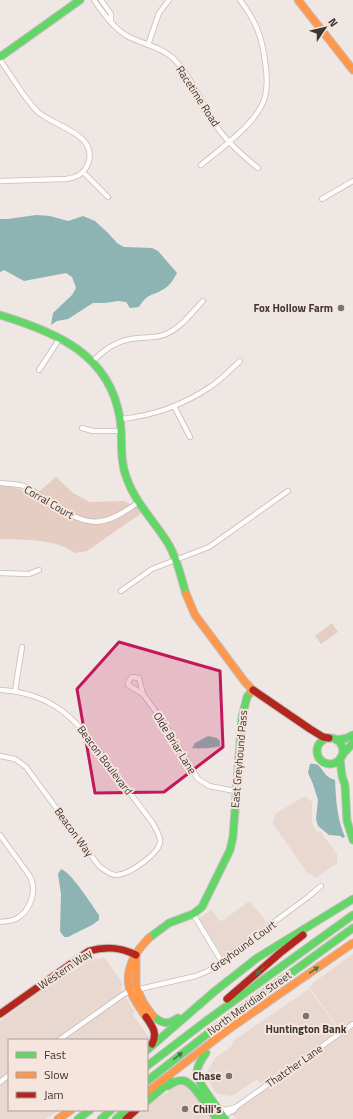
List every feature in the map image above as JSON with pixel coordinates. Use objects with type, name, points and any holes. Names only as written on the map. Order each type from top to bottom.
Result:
[{"type":"main road","points":[[0,56],[80,0]]},
{"type":"main road","points":[[298,0],[352,67]]},
{"type":"main road","points":[[0,315],[29,324],[60,338],[83,353],[103,372],[118,402],[121,419],[123,464],[125,475],[130,486],[156,525],[176,560],[184,592],[193,612],[245,682],[253,690],[323,737],[337,740],[353,735]]},
{"type":"main road","name":"East Greyhound Pass","points":[[148,1049],[155,1040],[155,1033],[150,1016],[144,1004],[128,982],[131,960],[141,946],[154,933],[169,924],[193,914],[204,904],[230,850],[233,833],[235,791],[242,716],[247,697],[253,690]]},
{"type":"main road","points":[[310,729],[315,738],[318,753],[322,760],[342,775]]},
{"type":"main road","points":[[318,749],[322,742],[329,738]]},
{"type":"main road","points":[[337,740],[342,747],[342,775],[345,786],[349,831],[353,840]]},
{"type":"main road","points":[[329,764],[341,757],[353,743]]},
{"type":"main road","points":[[348,823],[353,833]]},
{"type":"main road","points":[[156,1059],[284,949],[353,899]]},
{"type":"main road","points":[[148,1049],[234,975],[269,950],[346,904]]},
{"type":"main road","name":"North Meridian Street","points":[[148,1065],[206,1021],[353,915]]},
{"type":"main road","name":"North Meridian Street","points":[[148,1080],[206,1035],[353,928]]},
{"type":"main road","points":[[148,1091],[229,1029],[353,943]]},
{"type":"main road","name":"Western Way","points":[[0,1014],[89,951],[102,947],[116,948],[136,955]]},
{"type":"main road","points":[[148,1100],[275,997]]},
{"type":"main road","points":[[150,1016],[162,1023],[170,1023],[202,1002]]},
{"type":"main road","points":[[206,1053],[197,1066],[197,1078],[201,1091],[221,1118]]},
{"type":"main road","points":[[148,1100],[179,1080],[188,1082],[201,1091],[218,1108],[221,1118]]},
{"type":"main road","points":[[58,1119],[70,1111]]},
{"type":"main road","points":[[78,1119],[90,1111]]},
{"type":"main road","points":[[82,1119],[91,1111]]},
{"type":"main road","points":[[101,1119],[110,1111]]},
{"type":"main road","points":[[116,1119],[125,1111]]},
{"type":"main road","points":[[126,1119],[135,1111]]},
{"type":"street","name":"Racetime Road","points":[[94,0],[106,17],[122,33],[165,53],[177,63],[218,128],[235,148],[258,168]]},
{"type":"street","name":"Racetime Road","points":[[101,0],[111,14],[111,21]]},
{"type":"street","points":[[148,45],[159,13],[169,0]]},
{"type":"street","points":[[201,165],[250,122],[257,114],[265,97],[267,85],[262,42],[249,12],[240,0]]},
{"type":"street","points":[[0,60],[38,112],[48,120],[76,134],[84,140],[89,149],[90,158],[87,167],[83,172],[74,178],[0,181]]},
{"type":"street","points":[[83,172],[108,197]]},
{"type":"street","points":[[322,200],[353,181]]},
{"type":"street","points":[[93,361],[107,348],[118,342],[128,339],[161,336],[170,332],[183,322],[203,301]]},
{"type":"street","points":[[39,370],[60,338]]},
{"type":"street","points":[[121,419],[146,416],[174,406],[209,388],[240,361]]},
{"type":"street","points":[[174,406],[190,437]]},
{"type":"street","points":[[82,428],[93,431],[121,431]]},
{"type":"street","name":"Corral Court","points":[[0,483],[24,486],[68,514],[88,521],[103,521],[112,518],[125,512],[140,501]]},
{"type":"street","points":[[121,591],[148,572],[209,547],[288,491]]},
{"type":"street","points":[[0,573],[29,574],[39,570]]},
{"type":"street","points":[[15,691],[22,647]]},
{"type":"street","name":"Beacon Boulevard","points":[[0,690],[15,691],[31,695],[48,702],[68,715],[81,727],[155,826],[160,842],[156,850]]},
{"type":"street","name":"Olde Briar Lane","points":[[143,694],[164,723],[198,779],[209,786],[235,791]]},
{"type":"street","name":"Beacon Way","points":[[0,756],[15,759],[26,767],[99,866],[111,874],[116,875],[130,871],[148,859],[156,850]]},
{"type":"street","points":[[0,835],[29,875],[32,880],[33,889],[32,897],[23,913],[14,920],[0,922]]},
{"type":"street","name":"Greyhound Court","points":[[60,1039],[124,994],[196,976],[208,971],[222,962],[321,886]]},
{"type":"street","points":[[193,914],[222,962]]},
{"type":"street","name":"Thatcher Lane","points":[[221,1118],[353,1024]]},
{"type":"street","points":[[0,1082],[8,1076]]},
{"type":"street","points":[[218,1108],[226,1110],[236,1107]]},
{"type":"highlighted area","points":[[119,642],[220,671],[223,747],[164,792],[95,793],[77,689]]},
{"type":"shaded area","points":[[56,477],[73,493],[90,502],[124,501],[136,507],[140,505],[143,512],[87,551],[75,553],[67,548],[48,542],[0,539],[0,484],[20,489],[34,496]]},
{"type":"shaded area","points":[[332,623],[338,632],[321,644],[315,636]]},
{"type":"shaded area","points":[[305,796],[312,802],[312,823],[318,833],[320,831],[337,854],[337,863],[316,878],[307,872],[273,824],[275,814]]},
{"type":"shaded area","points":[[250,902],[267,922],[224,956],[199,919],[211,910],[220,921],[222,921]]},
{"type":"shaded area","points":[[353,954],[353,1020],[340,1030],[310,988],[313,983]]},
{"type":"shaded area","points":[[94,956],[95,958],[100,959],[104,957],[123,984],[121,988],[135,1012],[132,1014],[149,1037],[148,1041],[148,1039],[8,1039],[8,1111],[58,1111],[45,1119],[0,1119],[0,1021],[69,971],[71,973]]},
{"type":"shaded area","points":[[309,989],[337,1027],[337,1031],[287,1067],[260,1084],[257,1079],[232,1096],[218,1094],[208,1080],[206,1074],[215,1058],[232,1046],[233,1041]]},
{"type":"shaded area","points":[[353,1028],[353,1119],[236,1119],[232,1114]]},
{"type":"shaded area","points":[[181,1084],[189,1086],[211,1119],[133,1119],[143,1111],[148,1111],[148,1106]]},
{"type":"water","points":[[36,215],[50,216],[68,221],[83,216],[95,221],[117,243],[124,247],[152,248],[158,251],[177,273],[167,287],[147,297],[139,307],[130,308],[126,302],[118,301],[93,303],[68,319],[57,321],[51,325],[53,313],[72,295],[76,288],[72,277],[66,273],[24,281],[4,270],[0,272],[0,219]]},
{"type":"water","points":[[208,736],[217,738],[220,741],[220,746],[192,748],[195,743]]},
{"type":"water","points":[[310,764],[318,765],[327,776],[335,780],[336,802],[345,837],[342,838],[341,836],[329,835],[318,826],[316,819],[318,800],[308,773]]},
{"type":"water","points":[[61,869],[76,882],[99,915],[99,920],[92,925],[68,937],[64,937],[60,931],[61,894],[58,874]]},
{"type":"traffic: fast","points":[[0,57],[80,0]]},
{"type":"traffic: fast","points":[[0,315],[41,329],[60,338],[77,349],[92,362],[105,378],[114,397],[120,419],[122,457],[127,479],[146,513],[169,545],[175,557],[186,594]]},
{"type":"traffic: fast","points":[[149,938],[169,923],[193,914],[202,907],[230,850],[233,837],[242,717],[247,697],[251,692]]},
{"type":"traffic: fast","points":[[337,740],[353,735]]},
{"type":"traffic: fast","points":[[330,738],[339,742],[343,751],[339,760],[330,764],[321,760],[317,751],[321,742],[330,738]]},
{"type":"traffic: fast","points":[[342,755],[353,743]]},
{"type":"traffic: fast","points":[[340,759],[342,776],[345,785],[347,821],[353,840]]},
{"type":"traffic: fast","points":[[148,1049],[215,991],[257,958],[353,899]]},
{"type":"traffic: fast","points":[[148,1065],[206,1021],[353,915]]},
{"type":"traffic: fast","points":[[148,1080],[206,1035],[353,928]]},
{"type":"traffic: fast","points":[[153,1016],[159,1021],[165,1023],[171,1022],[178,1018]]},
{"type":"traffic: fast","points":[[204,1089],[197,1075],[197,1071],[206,1053]]},
{"type":"traffic: fast","points":[[168,1086],[181,1080],[188,1082],[198,1093]]},
{"type":"traffic: fast","points":[[148,1100],[171,1081]]},
{"type":"traffic: fast","points":[[204,1089],[225,1119]]},
{"type":"traffic: fast","points":[[198,1093],[217,1119]]},
{"type":"traffic: fast","points":[[78,1119],[89,1111]]},
{"type":"traffic: fast","points":[[101,1119],[110,1111]]},
{"type":"traffic: fast","points":[[116,1119],[125,1111]]},
{"type":"traffic: slow","points":[[298,0],[353,70]]},
{"type":"traffic: slow","points":[[186,594],[195,615],[245,682],[253,690],[251,692]]},
{"type":"traffic: slow","points":[[146,1017],[132,995],[128,980],[130,966],[140,948],[149,938]]},
{"type":"traffic: slow","points":[[148,1091],[229,1029],[353,943]]},
{"type":"traffic: slow","points":[[136,955],[136,986],[143,1002],[153,1016]]},
{"type":"traffic: slow","points":[[58,1119],[70,1111]]},
{"type":"traffic: jam","points":[[253,690],[310,729],[323,737],[329,738]]},
{"type":"traffic: jam","points":[[227,999],[303,935]]},
{"type":"traffic: jam","points":[[0,1014],[89,951],[101,948],[113,948],[124,950],[136,955]]},
{"type":"traffic: jam","points":[[146,1017],[154,1033],[154,1040],[152,1044]]},
{"type":"traffic: jam","points":[[126,1119],[135,1111]]},
{"type":"place","name":"Fox Hollow Farm","points":[[341,308]]},
{"type":"place","name":"Huntington Bank","points":[[306,1016]]},
{"type":"place","name":"Chase","points":[[229,1076]]},
{"type":"place","name":"Chili's","points":[[185,1109]]}]
